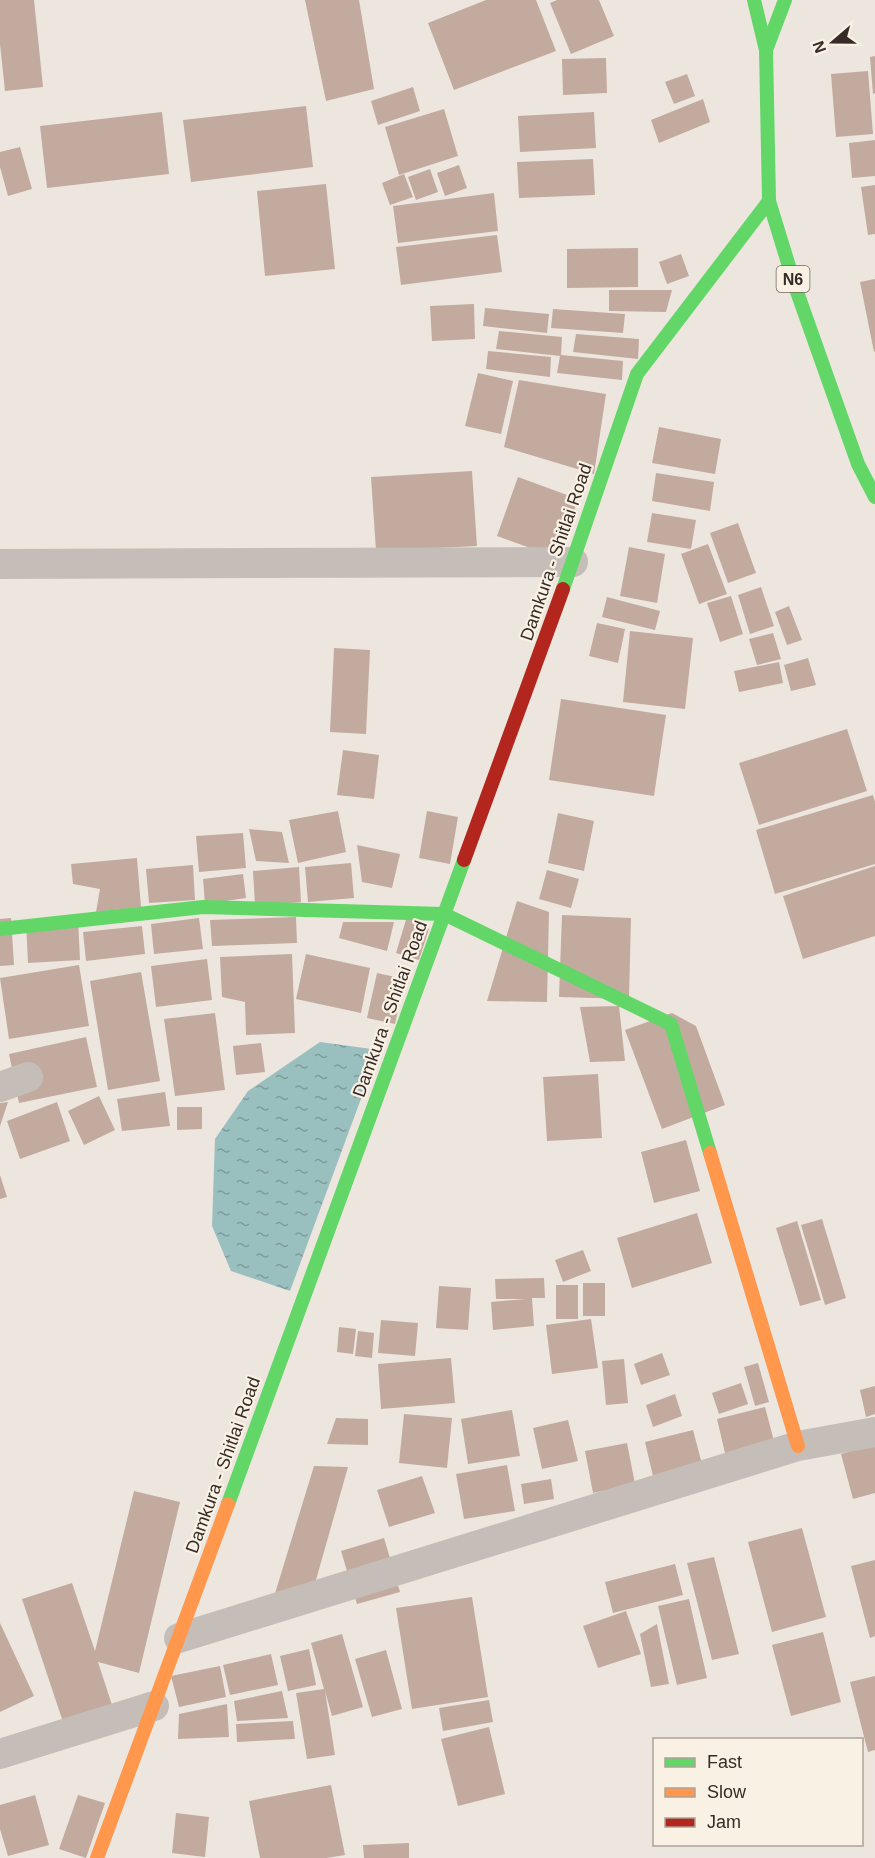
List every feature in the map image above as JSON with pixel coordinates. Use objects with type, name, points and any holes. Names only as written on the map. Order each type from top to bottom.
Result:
[{"type":"main road","points":[[754,0],[766,50]]},
{"type":"main road","name":"N6","points":[[785,0],[766,50],[769,201],[796,289],[858,464],[875,497]]},
{"type":"main road","name":"Damkura - Shitlai Road","points":[[97,1858],[573,562],[637,374],[769,201]]},
{"type":"main road","points":[[0,929],[204,907],[444,914],[671,1024],[798,1446]]},
{"type":"street","points":[[0,564],[573,562]]},
{"type":"street","points":[[0,1087],[28,1077]]},
{"type":"street","points":[[179,1638],[798,1446],[875,1432]]},
{"type":"street","points":[[0,1754],[154,1706]]},
{"type":"water","points":[[320,1042],[379,1050],[290,1291],[231,1271],[212,1226],[215,1139],[248,1091]]},
{"type":"building","points":[[0,0],[34,0],[43,87],[5,91],[0,44]]},
{"type":"building","points":[[305,0],[359,0],[374,89],[326,101]]},
{"type":"building","points":[[486,0],[536,0],[556,51],[454,90],[428,23]]},
{"type":"building","points":[[557,0],[599,0],[614,36],[571,54],[550,3]]},
{"type":"building","points":[[875,56],[875,93],[873,94],[870,57]]},
{"type":"building","points":[[606,58],[607,93],[563,95],[562,59]]},
{"type":"building","points":[[868,71],[873,134],[836,137],[831,74]]},
{"type":"building","points":[[687,74],[695,96],[674,104],[665,82]]},
{"type":"building","points":[[413,87],[420,111],[378,125],[371,101]]},
{"type":"building","points":[[703,99],[710,122],[659,143],[651,120]]},
{"type":"building","points":[[306,106],[313,167],[191,182],[183,120]]},
{"type":"building","points":[[444,109],[458,156],[399,175],[385,127]]},
{"type":"building","points":[[162,112],[169,174],[47,188],[40,126]]},
{"type":"building","points":[[594,112],[596,148],[520,152],[518,116]]},
{"type":"building","points":[[875,140],[875,176],[852,178],[849,143]]},
{"type":"building","points":[[20,147],[32,189],[8,196],[0,167],[0,152]]},
{"type":"building","points":[[593,159],[595,195],[519,198],[517,162]]},
{"type":"building","points":[[459,165],[467,188],[445,196],[437,173]]},
{"type":"building","points":[[430,169],[438,192],[416,200],[408,177]]},
{"type":"building","points":[[404,174],[413,197],[390,205],[382,183]]},
{"type":"building","points":[[326,184],[335,269],[265,276],[257,191]]},
{"type":"building","points":[[875,185],[875,234],[868,235],[861,187]]},
{"type":"building","points":[[494,193],[498,231],[398,243],[393,206]]},
{"type":"building","points":[[497,235],[502,272],[401,285],[396,247]]},
{"type":"building","points":[[638,248],[638,287],[567,288],[567,249]]},
{"type":"building","points":[[681,254],[689,276],[667,284],[659,262]]},
{"type":"building","points":[[875,279],[875,351],[874,352],[860,282]]},
{"type":"building","points":[[609,290],[672,290],[666,312],[609,311]]},
{"type":"building","points":[[474,304],[475,339],[432,341],[430,306]]},
{"type":"building","points":[[485,308],[549,314],[547,333],[483,326]]},
{"type":"building","points":[[553,309],[625,314],[623,333],[551,328]]},
{"type":"building","points":[[499,331],[562,337],[561,355],[623,361],[622,380],[557,373],[560,356],[496,349]]},
{"type":"building","points":[[576,334],[639,339],[638,359],[573,352]]},
{"type":"building","points":[[488,351],[551,357],[550,377],[486,369]]},
{"type":"building","points":[[478,373],[513,381],[501,434],[465,426]]},
{"type":"building","points":[[519,380],[606,394],[594,474],[504,447]]},
{"type":"building","points":[[659,427],[721,439],[715,474],[652,463]]},
{"type":"building","points":[[472,471],[477,546],[376,551],[371,477]]},
{"type":"building","points":[[656,473],[714,482],[710,511],[652,501]]},
{"type":"building","points":[[518,477],[578,499],[558,558],[497,536]]},
{"type":"building","points":[[652,513],[696,520],[691,549],[647,542]]},
{"type":"building","points":[[738,523],[756,573],[728,583],[710,533]]},
{"type":"building","points":[[708,544],[727,594],[699,604],[681,554]]},
{"type":"building","points":[[629,547],[665,554],[657,603],[620,596]]},
{"type":"building","points":[[761,587],[774,626],[750,634],[738,595]]},
{"type":"building","points":[[731,596],[743,634],[720,642],[707,603]]},
{"type":"building","points":[[607,597],[660,611],[655,630],[602,617]]},
{"type":"building","points":[[789,606],[802,640],[787,645],[775,612]]},
{"type":"building","points":[[597,623],[625,629],[618,663],[589,656]]},
{"type":"building","points":[[630,631],[693,638],[685,709],[623,702]]},
{"type":"building","points":[[773,633],[781,659],[757,665],[749,639]]},
{"type":"building","points":[[334,648],[370,650],[366,734],[330,732]]},
{"type":"building","points":[[808,658],[816,685],[791,691],[784,665]]},
{"type":"building","points":[[779,662],[783,683],[739,692],[734,671]]},
{"type":"building","points":[[561,699],[666,715],[654,796],[549,780]]},
{"type":"building","points":[[847,729],[867,791],[759,825],[739,763]]},
{"type":"building","points":[[343,750],[379,755],[374,799],[337,795]]},
{"type":"building","points":[[873,795],[875,864],[775,894],[756,830]]},
{"type":"building","points":[[338,811],[346,852],[298,863],[289,820]]},
{"type":"building","points":[[427,811],[458,817],[450,864],[419,858]]},
{"type":"building","points":[[558,813],[594,821],[584,871],[548,863]]},
{"type":"building","points":[[249,829],[282,832],[289,863],[256,861]]},
{"type":"building","points":[[243,833],[246,868],[199,872],[196,836]]},
{"type":"building","points":[[357,845],[400,854],[392,888],[362,882]]},
{"type":"building","points":[[137,858],[141,907],[96,912],[100,889],[73,884],[71,864]]},
{"type":"building","points":[[351,863],[354,898],[308,902],[305,867]]},
{"type":"building","points":[[193,865],[195,900],[149,903],[146,869]]},
{"type":"building","points":[[875,866],[875,936],[803,959],[783,896]]},
{"type":"building","points":[[299,867],[301,902],[255,906],[253,871]]},
{"type":"building","points":[[547,870],[579,879],[571,908],[539,899]]},
{"type":"building","points":[[243,874],[246,898],[205,904],[203,879]]},
{"type":"building","points":[[517,901],[549,912],[547,1002],[487,1001]]},
{"type":"building","points":[[408,913],[429,929],[419,960],[396,953]]},
{"type":"building","points":[[562,915],[631,918],[629,999],[559,997]]},
{"type":"building","points":[[296,917],[297,943],[212,946],[210,920]]},
{"type":"building","points":[[11,918],[14,965],[0,966],[0,919]]},
{"type":"building","points":[[199,918],[203,949],[154,954],[151,924]]},
{"type":"building","points":[[78,919],[80,960],[28,963],[26,922]]},
{"type":"building","points":[[343,922],[394,922],[387,951],[339,938]]},
{"type":"building","points":[[142,926],[145,954],[86,961],[83,932]]},
{"type":"building","points":[[292,954],[295,1033],[246,1035],[245,1002],[222,997],[220,957]]},
{"type":"building","points":[[306,954],[370,968],[361,1013],[296,999]]},
{"type":"building","points":[[207,959],[212,1000],[156,1007],[151,966]]},
{"type":"building","points":[[79,965],[89,1026],[9,1039],[0,978]]},
{"type":"building","points":[[141,972],[160,1081],[108,1090],[90,981]]},
{"type":"building","points":[[377,973],[405,979],[395,1024],[367,1018]]},
{"type":"building","points":[[619,1006],[625,1061],[590,1062],[580,1007]]},
{"type":"building","points":[[215,1013],[225,1090],[175,1096],[164,1019]]},
{"type":"building","points":[[672,1013],[696,1026],[725,1105],[662,1129],[625,1030]]},
{"type":"building","points":[[86,1037],[97,1087],[19,1103],[9,1054]]},
{"type":"building","points":[[261,1043],[265,1072],[236,1075],[233,1046]]},
{"type":"building","points":[[598,1074],[602,1138],[547,1141],[543,1077]]},
{"type":"building","points":[[165,1092],[170,1126],[122,1131],[117,1099]]},
{"type":"building","points":[[99,1096],[115,1130],[84,1145],[68,1111]]},
{"type":"building","points":[[8,1102],[0,1126],[0,1103]]},
{"type":"building","points":[[57,1102],[70,1141],[20,1159],[7,1121]]},
{"type":"building","points":[[177,1107],[202,1107],[202,1129],[177,1130]]},
{"type":"building","points":[[686,1140],[700,1191],[654,1203],[641,1152]]},
{"type":"building","points":[[0,1175],[7,1197],[0,1199]]},
{"type":"building","points":[[697,1213],[712,1263],[632,1288],[617,1238]]},
{"type":"building","points":[[822,1219],[846,1298],[825,1305],[801,1225]]},
{"type":"building","points":[[797,1221],[821,1300],[800,1306],[776,1228]]},
{"type":"building","points":[[583,1250],[591,1271],[563,1282],[555,1260]]},
{"type":"building","points":[[544,1278],[545,1298],[532,1298],[534,1326],[493,1330],[491,1302],[526,1299],[496,1299],[495,1279]]},
{"type":"building","points":[[583,1283],[605,1283],[605,1316],[583,1316]]},
{"type":"building","points":[[556,1285],[578,1285],[578,1319],[556,1319]]},
{"type":"building","points":[[439,1286],[471,1288],[468,1330],[436,1328]]},
{"type":"building","points":[[591,1319],[598,1368],[552,1374],[546,1325]]},
{"type":"building","points":[[381,1320],[418,1323],[415,1356],[378,1353]]},
{"type":"building","points":[[339,1327],[356,1329],[353,1354],[337,1352]]},
{"type":"building","points":[[358,1331],[374,1333],[372,1358],[355,1356]]},
{"type":"building","points":[[662,1353],[670,1375],[641,1385],[634,1364]]},
{"type":"building","points":[[451,1358],[455,1403],[381,1409],[378,1364]]},
{"type":"building","points":[[624,1359],[628,1403],[606,1405],[602,1361]]},
{"type":"building","points":[[758,1363],[769,1402],[755,1406],[744,1367]]},
{"type":"building","points":[[741,1383],[748,1404],[719,1414],[712,1393]]},
{"type":"building","points":[[875,1386],[875,1414],[866,1417],[860,1390]]},
{"type":"building","points":[[675,1394],[682,1416],[653,1427],[646,1405]]},
{"type":"building","points":[[765,1407],[774,1441],[725,1453],[717,1419]]},
{"type":"building","points":[[512,1410],[520,1456],[468,1464],[461,1419]]},
{"type":"building","points":[[404,1414],[452,1418],[447,1468],[399,1463]]},
{"type":"building","points":[[336,1418],[368,1419],[368,1445],[327,1444]]},
{"type":"building","points":[[568,1420],[578,1461],[542,1469],[533,1428]]},
{"type":"building","points":[[693,1430],[702,1464],[653,1476],[645,1442]]},
{"type":"building","points":[[627,1443],[635,1484],[593,1493],[585,1451]]},
{"type":"building","points":[[875,1444],[875,1493],[853,1499],[841,1454]]},
{"type":"building","points":[[507,1465],[515,1511],[464,1519],[456,1474]]},
{"type":"building","points":[[314,1466],[348,1467],[314,1587],[273,1600]]},
{"type":"building","points":[[422,1476],[435,1513],[389,1527],[377,1490]]},
{"type":"building","points":[[551,1479],[554,1499],[524,1504],[521,1484]]},
{"type":"building","points":[[134,1491],[180,1502],[139,1673],[98,1662],[113,1708],[64,1725],[22,1599],[72,1583],[95,1651]]},
{"type":"building","points":[[802,1528],[826,1617],[772,1632],[748,1542]]},
{"type":"building","points":[[384,1538],[400,1592],[357,1604],[341,1551]]},
{"type":"building","points":[[714,1557],[739,1654],[712,1660],[687,1563]]},
{"type":"building","points":[[875,1560],[875,1636],[870,1638],[851,1566]]},
{"type":"building","points":[[675,1564],[683,1595],[613,1613],[605,1582]]},
{"type":"building","points":[[472,1597],[488,1697],[412,1709],[396,1608]]},
{"type":"building","points":[[689,1599],[707,1678],[677,1685],[658,1606]]},
{"type":"building","points":[[626,1611],[641,1654],[598,1668],[583,1626]]},
{"type":"building","points":[[0,1623],[34,1696],[0,1712]]},
{"type":"building","points":[[657,1624],[669,1684],[651,1687],[640,1634]]},
{"type":"building","points":[[823,1632],[841,1702],[791,1716],[772,1645]]},
{"type":"building","points":[[342,1634],[363,1707],[332,1716],[325,1691],[335,1755],[307,1759],[296,1693],[324,1689],[311,1643]]},
{"type":"building","points":[[309,1649],[316,1685],[288,1691],[280,1656]]},
{"type":"building","points":[[386,1650],[402,1709],[372,1717],[355,1659]]},
{"type":"building","points":[[271,1654],[278,1685],[230,1695],[223,1665]]},
{"type":"building","points":[[220,1666],[226,1697],[179,1707],[171,1676]]},
{"type":"building","points":[[875,1676],[875,1750],[868,1752],[850,1682]]},
{"type":"building","points":[[282,1691],[288,1718],[237,1721],[234,1701]]},
{"type":"building","points":[[489,1700],[493,1722],[443,1731],[439,1708]]},
{"type":"building","points":[[227,1704],[229,1737],[178,1739],[179,1714]]},
{"type":"building","points":[[293,1721],[295,1739],[237,1742],[236,1724]]},
{"type":"building","points":[[489,1727],[505,1794],[458,1806],[441,1739]]},
{"type":"building","points":[[331,1785],[345,1855],[327,1858],[260,1858],[249,1801]]},
{"type":"building","points":[[35,1795],[49,1845],[8,1856],[0,1829],[0,1805]]},
{"type":"building","points":[[78,1795],[105,1803],[86,1858],[59,1849]]},
{"type":"building","points":[[176,1813],[209,1817],[205,1857],[172,1853]]},
{"type":"building","points":[[409,1843],[409,1858],[364,1858],[363,1845]]},
{"type":"traffic: fast","points":[[754,0],[766,50],[769,201],[796,289],[858,464],[875,497]]},
{"type":"traffic: fast","points":[[766,50],[785,0]]},
{"type":"traffic: fast","points":[[563,589],[637,374],[769,201]]},
{"type":"traffic: fast","points":[[228,1504],[464,860]]},
{"type":"traffic: fast","points":[[0,929],[203,907],[444,914],[671,1024],[710,1153]]},
{"type":"traffic: slow","points":[[710,1153],[798,1446]]},
{"type":"traffic: slow","points":[[97,1858],[228,1504]]},
{"type":"traffic: jam","points":[[464,860],[563,589]]}]
